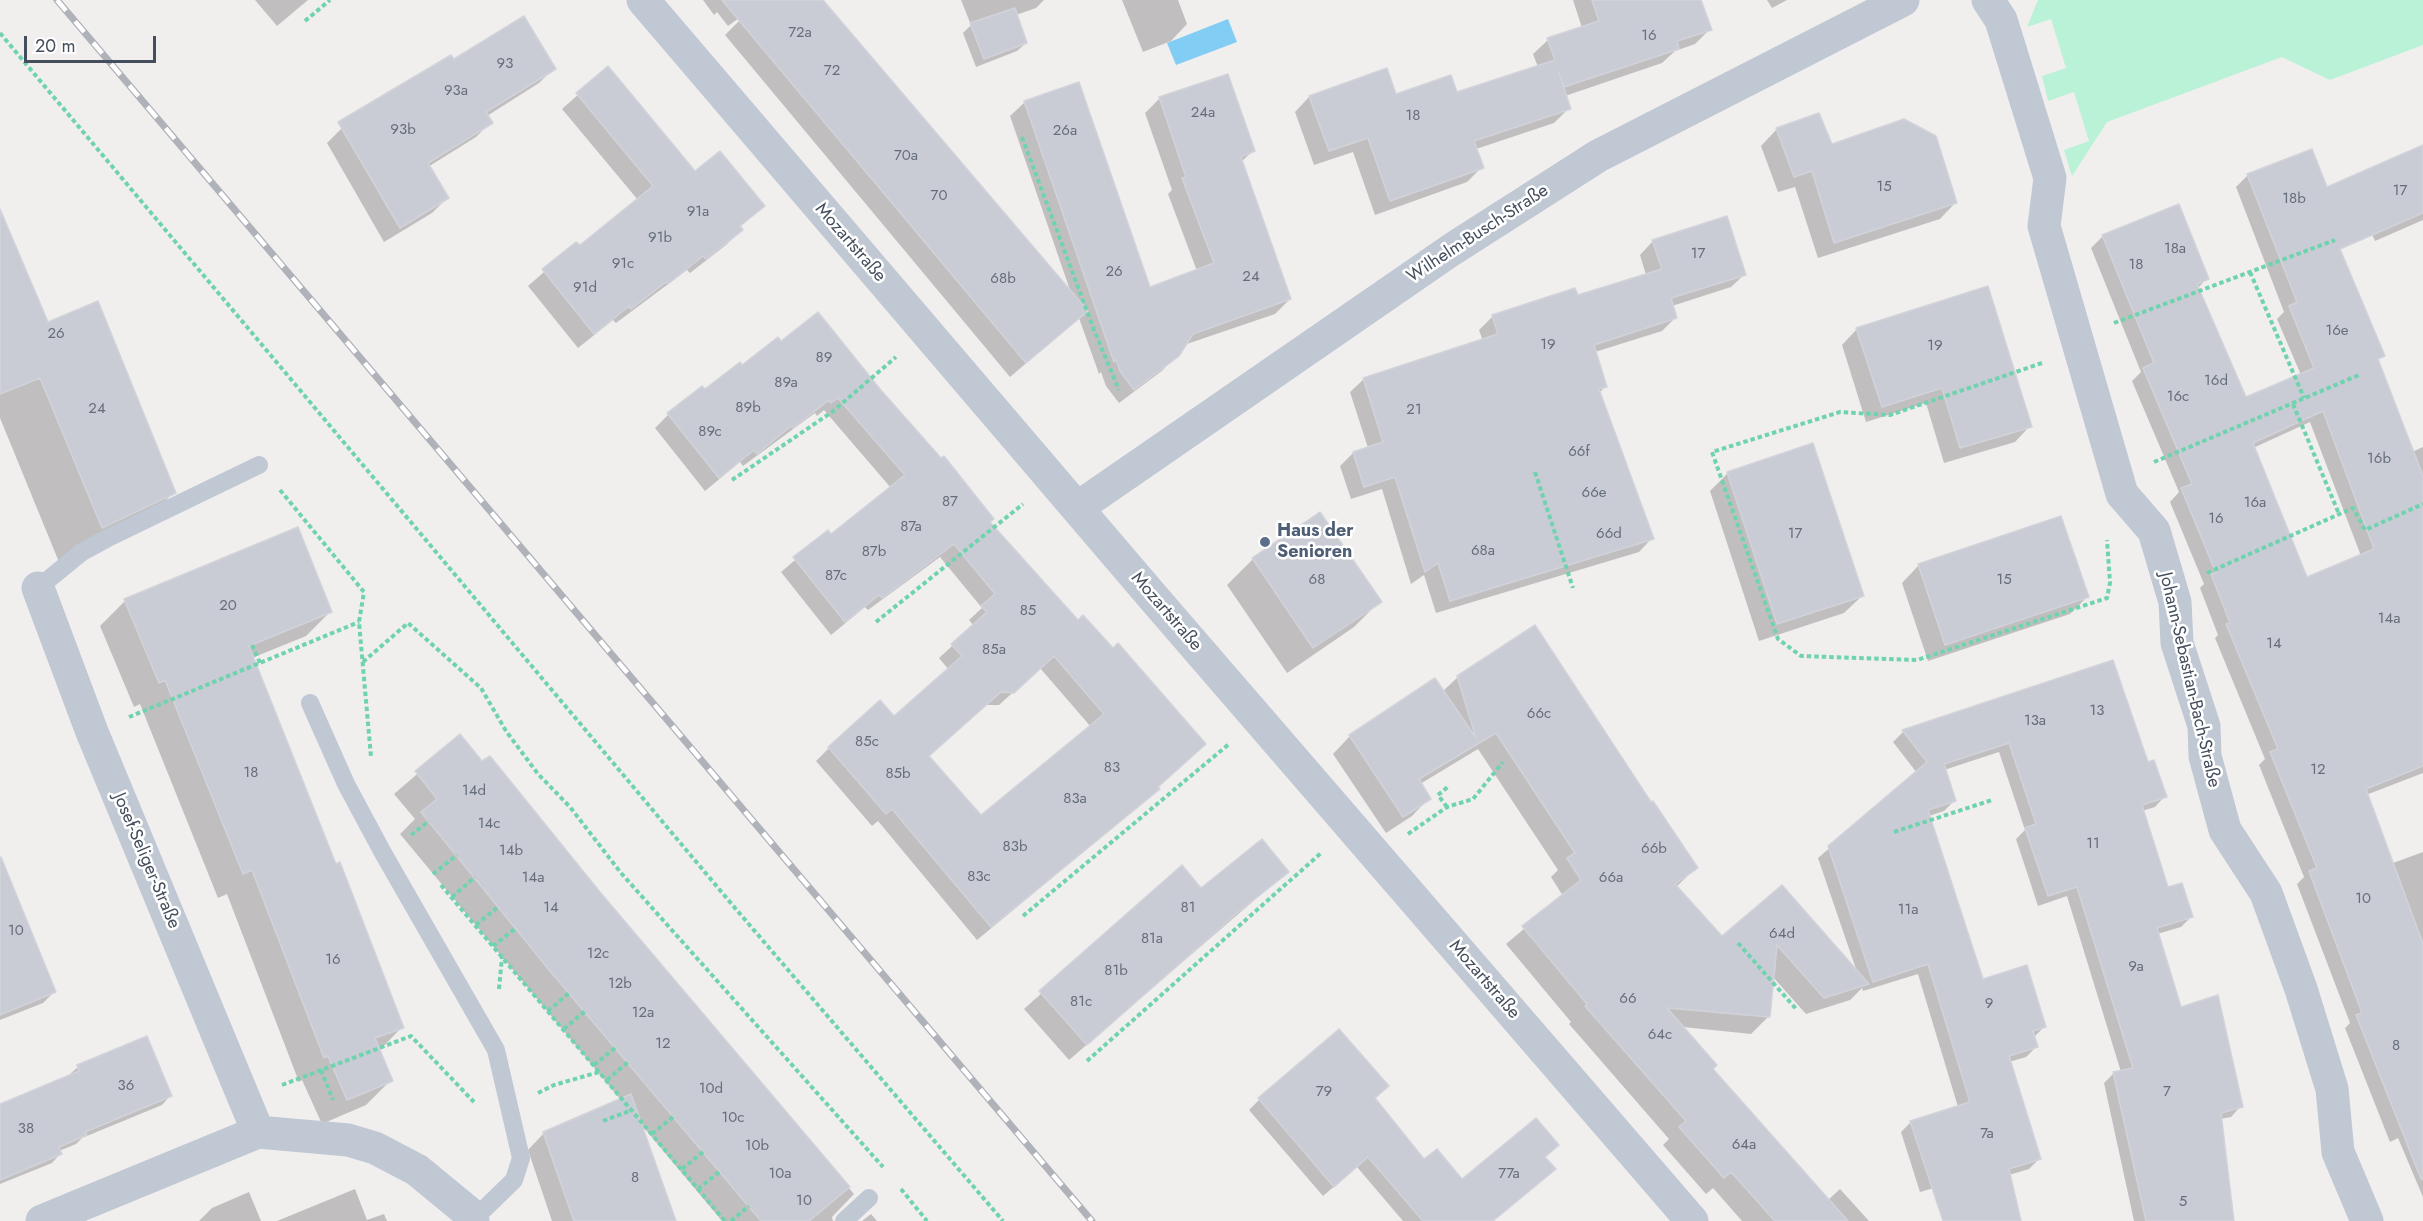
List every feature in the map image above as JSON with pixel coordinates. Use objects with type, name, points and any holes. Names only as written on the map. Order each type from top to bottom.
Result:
[{"type":"street","name":"Mozartstraße","points":[[643,0],[1077,508],[1692,1221]]},
{"type":"street","name":"Wilhelm-Busch-Straße","points":[[1077,508],[1451,250],[1598,156],[1903,0]]},
{"type":"street","name":"Johann-Sebastian-Bach-Straße","points":[[1988,0],[2001,20],[2050,178],[2044,226],[2117,478],[2122,494],[2154,531],[2175,602],[2177,643],[2204,726],[2205,756],[2225,830],[2266,893],[2301,989],[2332,1089],[2338,1152],[2367,1221]]},
{"type":"street","name":"Josef-Seliger-Straße","points":[[38,588],[92,732],[258,1132]]},
{"type":"street","points":[[42,1221],[258,1132],[348,1140],[375,1148],[417,1170],[468,1212],[473,1221]]},
{"type":"lane","points":[[38,588],[82,552],[260,465]]},
{"type":"lane","points":[[310,703],[346,784],[496,1050],[521,1158],[514,1180],[473,1221]]},
{"type":"lane","points":[[844,1221],[869,1198]]},
{"type":"path","points":[[305,21],[330,0]]},
{"type":"path","points":[[0,33],[735,908],[1003,1221]]},
{"type":"path","points":[[1022,137],[1094,330],[1119,390]]},
{"type":"path","points":[[2116,322],[2335,240]]},
{"type":"path","points":[[2250,272],[2304,398]]},
{"type":"path","points":[[732,480],[832,412],[927,332]]},
{"type":"path","points":[[2044,363],[1890,415],[1840,412],[1712,452],[1778,639],[1802,656],[1917,660],[2107,598],[2110,583],[2107,538]]},
{"type":"path","points":[[2117,478],[2359,375]]},
{"type":"path","points":[[2293,404],[2339,514]]},
{"type":"path","points":[[260,465],[364,592],[359,622],[372,761]]},
{"type":"path","points":[[1535,472],[1573,588]]},
{"type":"path","points":[[876,622],[1053,480]]},
{"type":"path","points":[[2206,573],[2353,508],[2365,530],[2423,504]]},
{"type":"path","points":[[92,732],[359,622]]},
{"type":"path","points":[[363,662],[408,623],[481,688],[506,731],[538,774],[570,807],[621,873],[888,1174]]},
{"type":"path","points":[[252,645],[260,663]]},
{"type":"path","points":[[1023,916],[1259,719]]},
{"type":"path","points":[[1376,855],[1447,807],[1473,799],[1503,762]]},
{"type":"path","points":[[1447,807],[1438,795],[1449,786]]},
{"type":"path","points":[[1894,832],[1992,800]]},
{"type":"path","points":[[404,841],[429,821]]},
{"type":"path","points":[[1087,1061],[1351,826]]},
{"type":"path","points":[[433,874],[457,855]]},
{"type":"path","points":[[426,866],[726,1221]]},
{"type":"path","points":[[452,897],[475,877]]},
{"type":"path","points":[[476,926],[499,906]]},
{"type":"path","points":[[493,946],[516,927]]},
{"type":"path","points":[[1738,943],[1797,1010]]},
{"type":"path","points":[[548,1011],[569,993]]},
{"type":"path","points":[[564,1029],[585,1011]]},
{"type":"path","points":[[245,1099],[411,1036],[480,1108]]},
{"type":"path","points":[[594,1065],[615,1047]]},
{"type":"path","points":[[607,1080],[628,1062]]},
{"type":"path","points":[[603,1121],[632,1110]]},
{"type":"path","points":[[652,1134],[673,1117]]},
{"type":"path","points":[[682,1169],[703,1152]]},
{"type":"path","points":[[698,1189],[719,1172]]},
{"type":"path","points":[[895,1182],[927,1221]]},
{"type":"path","points":[[731,1221],[748,1206]]},
{"type":"green space","points":[[2038,0],[2423,0],[2423,45],[2330,80],[2282,57],[2107,122],[2072,176],[2064,150],[2089,141],[2074,92],[2048,101],[2042,76],[2066,68],[2051,19],[2027,27]]},
{"type":"water","points":[[1228,19],[1237,42],[1176,65],[1167,43]]},
{"type":"building","points":[[722,0],[823,0],[1088,311],[1026,363]]},
{"type":"building","points":[[1592,0],[1701,0],[1712,30],[1677,41],[1679,49],[1564,87],[1559,73],[1571,109],[1474,141],[1484,168],[1390,201],[1368,138],[1329,151],[1309,96],[1387,68],[1396,94],[1451,75],[1457,92],[1555,60],[1547,38],[1599,21]]},
{"type":"building","points":[[1015,8],[1027,43],[984,59],[970,23]]},
{"type":"building","points":[[524,16],[556,69],[486,112],[493,123],[428,163],[449,198],[400,228],[338,122],[451,55],[454,59]]},
{"type":"building","points":[[608,66],[695,171],[720,151],[765,206],[740,226],[743,230],[706,259],[703,256],[668,284],[666,282],[631,309],[629,306],[594,334],[542,269],[576,242],[580,245],[653,186],[576,93]]},
{"type":"building","points":[[1228,74],[1255,151],[1241,157],[1291,299],[1193,334],[1179,356],[1134,390],[1120,371],[1116,359],[1114,362],[1024,101],[1079,82],[1150,287],[1214,263],[1182,178],[1186,177],[1159,97]]},
{"type":"building","points":[[1819,113],[1832,144],[1904,119],[1936,136],[1957,203],[1834,243],[1812,171],[1794,177],[1776,128]]},
{"type":"building","points":[[2423,145],[2423,213],[2340,249],[2385,356],[2378,359],[2423,476],[2423,766],[2366,789],[2423,944],[2423,1179],[2421,1179],[2356,1015],[2362,1013],[2309,871],[2317,868],[2270,752],[2278,749],[2226,624],[2230,623],[2211,574],[2216,573],[2181,488],[2192,484],[2143,368],[2154,363],[2102,235],[2179,204],[2209,279],[2197,284],[2246,397],[2314,368],[2289,306],[2297,302],[2247,174],[2312,149],[2327,187]],"holes":[[[2323,411],[2374,549],[2307,577],[2253,443]]]},
{"type":"building","points":[[0,209],[48,322],[98,301],[176,493],[102,528],[40,378],[0,394]]},
{"type":"building","points":[[1727,216],[1746,275],[1671,298],[1677,318],[1594,345],[1607,387],[1599,389],[1654,539],[1450,601],[1438,563],[1425,572],[1395,477],[1364,487],[1353,452],[1383,442],[1363,378],[1498,334],[1492,315],[1575,288],[1578,295],[1662,269],[1652,240]]},
{"type":"building","points":[[1988,286],[2032,427],[1960,448],[1942,388],[1882,407],[1856,328]]},
{"type":"building","points":[[818,312],[880,389],[941,458],[944,456],[994,519],[990,522],[1078,620],[1083,615],[1113,648],[1118,643],[1206,744],[1158,787],[1160,789],[991,927],[892,809],[886,814],[828,747],[880,700],[894,716],[962,656],[951,644],[987,612],[981,606],[995,594],[954,544],[882,598],[879,595],[845,622],[793,557],[828,530],[831,534],[905,475],[838,398],[831,403],[829,400],[793,428],[791,426],[757,454],[754,450],[719,478],[667,413],[702,386],[705,389],[740,362],[742,365],[778,337],[781,341]],"holes":[[[1054,656],[1104,714],[981,815],[929,756],[1001,692],[1014,693]]]},
{"type":"building","points":[[1813,443],[1864,596],[1777,624],[1727,472]]},
{"type":"building","points":[[1320,512],[1382,602],[1313,648],[1252,558]]},
{"type":"building","points":[[2061,516],[2089,597],[1945,645],[1918,564]]},
{"type":"building","points":[[298,527],[332,612],[249,646],[336,864],[340,862],[404,1028],[375,1038],[393,1081],[347,1100],[328,1056],[324,1058],[252,870],[243,874],[165,680],[159,683],[124,599]]},
{"type":"building","points":[[1535,625],[1651,802],[1653,801],[1698,868],[1675,884],[1722,936],[1782,885],[1869,984],[1824,998],[1777,945],[1770,1017],[1667,1008],[1717,1065],[1713,1069],[1848,1221],[1775,1221],[1731,1172],[1724,1178],[1679,1127],[1686,1121],[1585,1006],[1587,1004],[1522,926],[1581,880],[1567,858],[1575,853],[1496,733],[1419,779],[1431,799],[1403,817],[1349,735],[1435,678],[1476,738],[1457,676]]},
{"type":"building","points":[[2113,660],[2148,762],[2154,760],[2167,797],[2142,805],[2168,887],[2182,883],[2193,917],[2157,928],[2181,1007],[2218,995],[2243,1107],[2221,1113],[2234,1221],[2146,1221],[2113,1072],[2133,1068],[2077,887],[2048,896],[2025,828],[2036,824],[2009,743],[1944,764],[1956,801],[1928,810],[1983,979],[2027,965],[2046,1027],[2033,1031],[2038,1047],[2009,1056],[2041,1159],[2009,1169],[2021,1221],[1943,1221],[1910,1121],[1970,1102],[1928,964],[1873,982],[1828,846],[1927,762],[1902,730]]},
{"type":"building","points":[[460,734],[482,761],[490,756],[600,892],[850,1187],[809,1221],[761,1221],[550,971],[421,812],[437,799],[415,771]]},
{"type":"building","points":[[1262,839],[1289,872],[1237,913],[1087,1045],[1039,991],[1182,865],[1201,888]]},
{"type":"building","points":[[0,858],[56,992],[0,1015]]},
{"type":"building","points":[[1339,1029],[1389,1086],[1375,1098],[1424,1159],[1437,1149],[1462,1179],[1536,1118],[1559,1145],[1545,1157],[1556,1169],[1493,1221],[1423,1221],[1368,1157],[1334,1187],[1258,1098]]},
{"type":"building","points":[[147,1036],[172,1096],[85,1132],[87,1135],[59,1147],[62,1154],[0,1180],[0,1104],[79,1071],[77,1065]]},
{"type":"building","points":[[631,1094],[676,1221],[574,1221],[543,1132]]},
{"type":"railway","points":[[57,0],[1092,1221]]},
{"type":"place","name":"Haus der Senioren","points":[[1265,542]]}]
